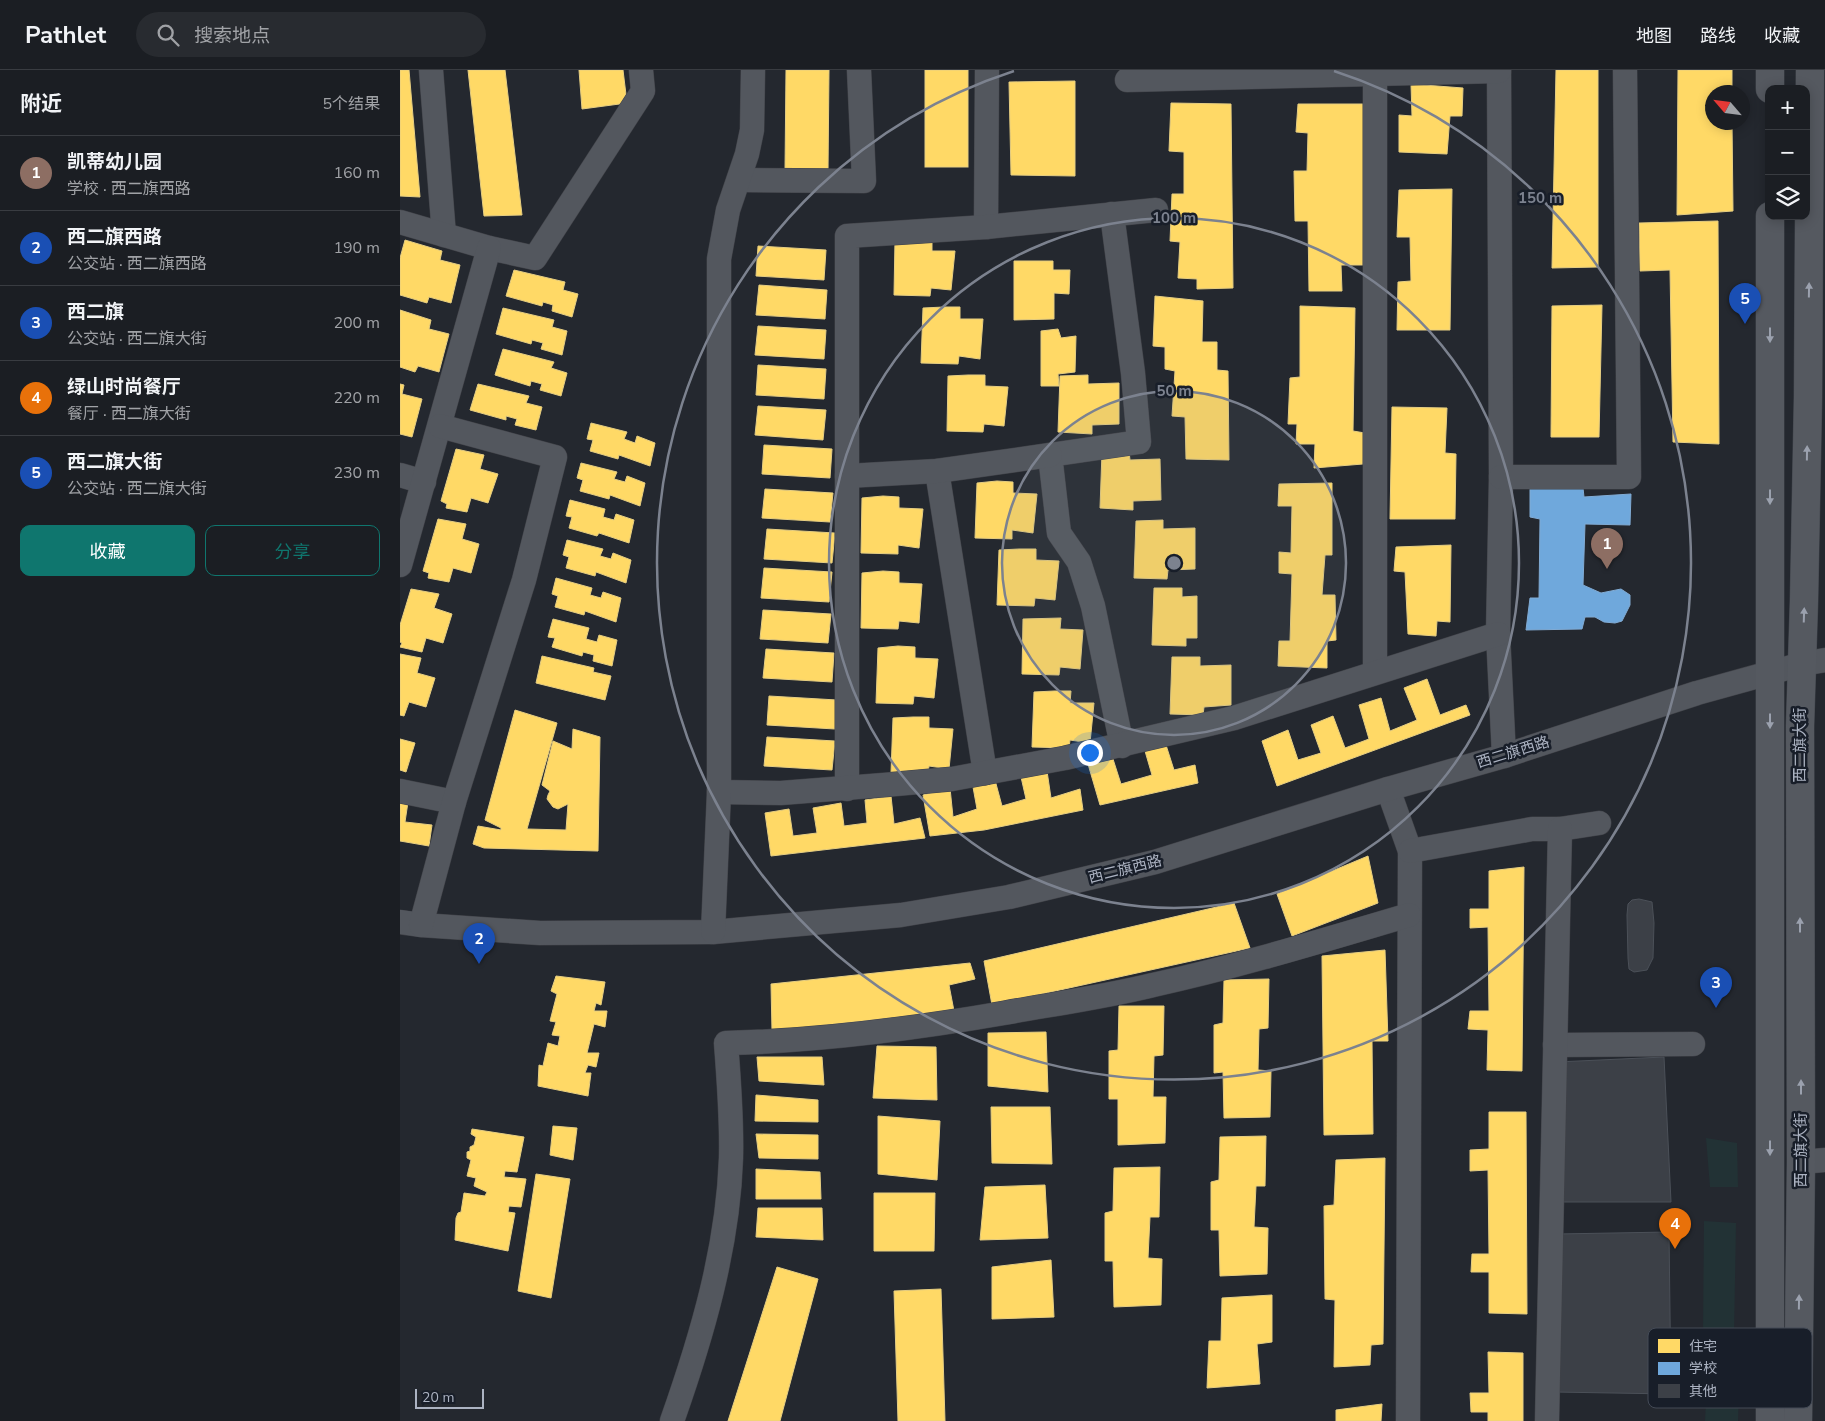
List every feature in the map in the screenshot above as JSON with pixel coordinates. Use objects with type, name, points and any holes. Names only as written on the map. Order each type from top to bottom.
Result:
[{"type":"main road","points":[[1770,70],[1770,85]]},
{"type":"main road","name":"西二旗大街","points":[[1803,1328],[1813,1161],[1800,726],[1813,662],[1808,407],[1810,70]]},
{"type":"main road","name":"西二旗大街","points":[[1770,220],[1770,1328]]},
{"type":"main road","name":"西二旗大街","points":[[1770,1408],[1770,1421]]},
{"type":"main road","name":"西二旗大街","points":[[1798,1421],[1799,1408]]},
{"type":"street","points":[[431,70],[444,235]]},
{"type":"street","points":[[400,222],[489,248],[535,258],[644,91],[641,70]]},
{"type":"street","points":[[713,932],[719,792],[719,259],[728,210],[739,180],[752,130],[753,70]]},
{"type":"street","points":[[739,180],[864,182],[859,70]]},
{"type":"street","points":[[986,227],[987,70]]},
{"type":"street","points":[[1127,80],[1375,71],[1498,70],[1501,477],[1498,634],[1504,756]]},
{"type":"street","points":[[1501,477],[1629,477],[1625,70]]},
{"type":"street","points":[[1375,71],[1375,672]]},
{"type":"street","points":[[847,789],[847,236],[986,227],[1156,210]]},
{"type":"street","points":[[847,476],[937,471],[1139,442],[1133,372],[1112,214]]},
{"type":"street","points":[[400,565],[489,248]]},
{"type":"street","points":[[410,923],[454,802],[524,580],[554,457],[440,426]]},
{"type":"street","points":[[1050,455],[1059,533],[1079,562],[1092,606],[1122,746]]},
{"type":"street","points":[[937,471],[985,773]]},
{"type":"street","points":[[400,475],[424,482]]},
{"type":"street","points":[[719,792],[781,793],[952,779],[1065,758],[1234,718],[1498,634]]},
{"type":"street","name":"西二旗西路","points":[[410,923],[540,933],[713,932],[901,914],[1009,897],[1155,862],[1388,789],[1504,756],[1697,693],[1813,662]]},
{"type":"street","points":[[1388,789],[1410,851],[1408,1421]]},
{"type":"street","points":[[400,791],[454,802]]},
{"type":"street","points":[[1410,851],[1532,829],[1560,829],[1599,823]]},
{"type":"street","points":[[1547,1421],[1560,829]]},
{"type":"street","points":[[672,1421],[684,1387],[719,1265],[731,1157],[726,1043],[778,1042],[838,1037],[947,1023],[1086,999],[1233,965],[1409,915]]},
{"type":"street","points":[[1555,1045],[1693,1044]]},
{"type":"shaded area","points":[[1706,1138],[1737,1143],[1738,1187],[1710,1187]]},
{"type":"shaded area","points":[[1704,1221],[1736,1223],[1734,1328],[1703,1328]]},
{"type":"shaded area","points":[[1706,1408],[1738,1408],[1738,1421],[1705,1421]]},
{"type":"building: 住宅","points":[[400,70],[409,70],[420,197],[400,196]]},
{"type":"building: 住宅","points":[[468,70],[505,70],[522,215],[484,216]]},
{"type":"building: 住宅","points":[[579,70],[623,70],[627,103],[582,109]]},
{"type":"building: 住宅","points":[[786,70],[829,70],[828,171],[785,170]]},
{"type":"building: 住宅","points":[[925,70],[968,70],[968,167],[925,167]]},
{"type":"building: 住宅","points":[[1556,70],[1598,70],[1598,267],[1552,268]]},
{"type":"building: 住宅","points":[[1678,70],[1732,70],[1732,85],[1705,85],[1705,130],[1732,130],[1733,211],[1677,215]]},
{"type":"building: 住宅","points":[[1075,81],[1075,176],[1011,175],[1009,82]]},
{"type":"building: 住宅","points":[[1411,84],[1463,88],[1462,116],[1450,116],[1447,154],[1399,152],[1399,115],[1412,116]]},
{"type":"building: 住宅","points":[[1171,103],[1231,104],[1233,288],[1197,289],[1197,279],[1178,278],[1180,242],[1170,241],[1172,194],[1184,194],[1184,152],[1169,151]]},
{"type":"building: 住宅","points":[[1298,104],[1365,104],[1363,265],[1341,265],[1342,291],[1309,291],[1308,221],[1295,221],[1294,171],[1307,171],[1308,133],[1296,132]]},
{"type":"building: 住宅","points":[[1452,189],[1450,330],[1397,330],[1398,282],[1411,281],[1410,237],[1397,237],[1399,190]]},
{"type":"building: 住宅","points":[[1718,221],[1719,444],[1673,442],[1670,270],[1640,271],[1639,223]]},
{"type":"building: 住宅","points":[[932,239],[932,251],[955,251],[951,290],[931,288],[930,296],[894,295],[895,240]]},
{"type":"building: 住宅","points":[[405,240],[442,251],[440,260],[460,265],[451,303],[429,297],[427,303],[400,295],[400,258]]},
{"type":"building: 住宅","points":[[758,246],[826,250],[824,280],[756,276]]},
{"type":"building: 住宅","points":[[1014,261],[1053,261],[1053,270],[1070,270],[1069,294],[1054,293],[1054,319],[1014,320]]},
{"type":"building: 住宅","points":[[514,270],[565,282],[563,290],[578,294],[572,317],[552,311],[553,305],[543,302],[542,306],[506,296]]},
{"type":"building: 住宅","points":[[759,285],[827,290],[825,319],[756,315]]},
{"type":"building: 住宅","points":[[1155,296],[1203,301],[1202,342],[1217,342],[1217,370],[1228,371],[1229,460],[1186,459],[1185,417],[1172,416],[1175,371],[1165,369],[1165,347],[1153,346]]},
{"type":"building: 住宅","points":[[1602,305],[1599,437],[1551,437],[1552,306]]},
{"type":"building: 住宅","points":[[1300,306],[1355,308],[1353,431],[1365,433],[1363,464],[1314,468],[1315,444],[1296,444],[1297,424],[1288,424],[1290,378],[1300,377]]},
{"type":"building: 住宅","points":[[960,307],[960,319],[983,319],[980,359],[959,356],[958,364],[921,363],[923,308]]},
{"type":"building: 住宅","points":[[503,308],[554,320],[552,327],[567,331],[562,355],[541,349],[543,343],[532,340],[531,344],[496,334]]},
{"type":"building: 住宅","points":[[400,310],[431,320],[429,329],[449,334],[439,372],[418,366],[415,372],[400,367]]},
{"type":"building: 住宅","points":[[758,326],[826,330],[824,359],[755,355]]},
{"type":"building: 住宅","points":[[1058,329],[1061,338],[1076,336],[1075,372],[1058,374],[1059,386],[1041,386],[1041,331]]},
{"type":"building: 住宅","points":[[503,349],[554,362],[551,368],[567,373],[561,396],[540,390],[542,384],[531,381],[530,386],[495,375]]},
{"type":"building: 住宅","points":[[758,365],[826,369],[824,399],[756,395]]},
{"type":"building: 住宅","points":[[985,375],[985,386],[1008,387],[1004,426],[984,424],[983,432],[947,431],[948,376]]},
{"type":"building: 住宅","points":[[1088,375],[1088,384],[1119,383],[1119,424],[1092,425],[1092,434],[1058,432],[1060,376]]},
{"type":"building: 住宅","points":[[400,384],[404,385],[402,394],[422,399],[412,437],[400,434]]},
{"type":"building: 住宅","points":[[478,384],[529,396],[526,403],[542,407],[536,430],[515,425],[517,419],[506,416],[506,420],[470,410]]},
{"type":"building: 住宅","points":[[758,406],[826,410],[823,440],[755,435]]},
{"type":"building: 住宅","points":[[1392,407],[1447,408],[1445,453],[1456,454],[1455,519],[1390,519]]},
{"type":"building: 住宅","points":[[591,423],[627,432],[624,439],[635,443],[637,436],[655,443],[650,466],[619,455],[618,459],[590,451],[593,440],[587,439]]},
{"type":"building: 住宅","points":[[764,445],[832,449],[830,478],[762,474]]},
{"type":"building: 住宅","points":[[456,449],[484,455],[480,469],[498,474],[488,503],[471,498],[467,512],[446,508],[447,504],[441,501]]},
{"type":"building: 住宅","points":[[1129,451],[1130,460],[1160,459],[1161,500],[1133,501],[1133,510],[1100,508],[1102,452]]},
{"type":"building: 住宅","points":[[581,463],[617,472],[614,479],[625,482],[627,476],[645,483],[640,506],[610,495],[609,499],[580,491],[583,480],[577,478]]},
{"type":"building: 住宅","points":[[1013,482],[1013,493],[1037,494],[1033,533],[1012,530],[1012,539],[975,538],[977,483]]},
{"type":"building: 住宅","points":[[1332,483],[1332,555],[1325,555],[1322,595],[1335,595],[1336,640],[1327,641],[1327,668],[1278,666],[1279,641],[1290,641],[1292,574],[1279,573],[1279,552],[1291,553],[1292,506],[1278,506],[1279,484]]},
{"type":"building: 住宅","points":[[765,489],[833,493],[830,522],[762,518]]},
{"type":"building: 住宅","points":[[899,497],[899,508],[923,509],[919,548],[898,545],[898,554],[861,553],[862,498]]},
{"type":"building: 住宅","points":[[570,500],[605,509],[603,517],[614,520],[616,514],[634,520],[629,543],[599,533],[597,536],[569,528],[572,517],[566,516]]},
{"type":"building: 住宅","points":[[438,519],[466,524],[462,539],[479,544],[471,573],[453,568],[449,582],[428,578],[429,573],[423,571]]},
{"type":"building: 住宅","points":[[1163,520],[1163,529],[1195,528],[1195,569],[1168,570],[1167,579],[1134,578],[1136,521]]},
{"type":"building: 住宅","points":[[767,529],[835,533],[832,563],[764,559]]},
{"type":"building: 住宅","points":[[567,540],[603,549],[600,556],[611,559],[613,553],[631,560],[626,583],[596,572],[595,576],[566,568],[569,557],[563,555]]},
{"type":"building: 住宅","points":[[1451,545],[1450,622],[1437,621],[1436,636],[1408,634],[1405,572],[1394,571],[1396,547]]},
{"type":"building: 住宅","points":[[1036,549],[1036,560],[1059,561],[1055,600],[1035,598],[1034,606],[997,605],[999,550]]},
{"type":"building: 住宅","points":[[764,568],[832,572],[829,602],[761,598]]},
{"type":"building: 住宅","points":[[899,572],[899,583],[922,584],[919,623],[899,621],[898,629],[861,628],[862,573]]},
{"type":"building: 住宅","points":[[556,578],[592,588],[590,595],[601,598],[603,592],[621,598],[616,622],[585,611],[584,615],[555,607],[558,596],[552,594]]},
{"type":"building: 住宅","points":[[1154,588],[1182,588],[1182,597],[1197,596],[1197,638],[1186,638],[1186,646],[1152,645]]},
{"type":"building: 住宅","points":[[411,589],[439,594],[434,608],[452,614],[443,643],[426,638],[422,652],[400,647],[402,643],[400,642],[400,625]]},
{"type":"building: 住宅","points":[[763,610],[831,614],[828,643],[760,639]]},
{"type":"building: 住宅","points":[[1061,618],[1060,629],[1083,630],[1080,669],[1060,667],[1059,675],[1022,674],[1023,619]]},
{"type":"building: 住宅","points":[[553,619],[589,628],[586,639],[597,642],[599,635],[617,640],[612,666],[593,661],[594,655],[583,652],[582,656],[552,647],[555,638],[548,637]]},
{"type":"building: 住宅","points":[[915,647],[915,658],[938,659],[934,698],[914,696],[913,704],[876,703],[878,648]]},
{"type":"building: 住宅","points":[[766,649],[834,653],[832,682],[763,678]]},
{"type":"building: 住宅","points":[[400,654],[421,658],[417,673],[435,678],[426,707],[409,702],[404,716],[400,715]]},
{"type":"building: 住宅","points":[[542,656],[594,668],[593,672],[611,676],[605,700],[536,683]]},
{"type":"building: 住宅","points":[[1172,657],[1200,657],[1200,666],[1231,665],[1231,705],[1204,707],[1203,715],[1170,714]]},
{"type":"building: 住宅","points":[[1427,679],[1440,715],[1466,705],[1470,715],[1277,786],[1262,741],[1288,730],[1298,760],[1321,753],[1311,725],[1333,716],[1345,748],[1369,739],[1359,705],[1381,698],[1390,731],[1417,720],[1404,688]]},
{"type":"building: 住宅","points":[[1071,691],[1070,703],[1094,703],[1090,743],[1070,740],[1069,748],[1032,747],[1034,692]]},
{"type":"building: 住宅","points":[[769,696],[837,700],[835,729],[767,725]]},
{"type":"building: 住宅","points":[[515,710],[557,723],[527,829],[566,830],[568,804],[558,809],[553,807],[547,799],[550,791],[542,785],[553,741],[572,749],[573,729],[600,737],[598,851],[484,848],[473,844],[478,826],[501,830],[501,828],[485,820]]},
{"type":"building: 住宅","points":[[929,717],[929,728],[953,729],[949,769],[929,766],[928,774],[891,773],[893,718]]},
{"type":"building: 住宅","points":[[767,737],[835,741],[832,770],[764,766]]},
{"type":"building: 住宅","points":[[400,739],[415,743],[406,772],[400,770]]},
{"type":"building: 住宅","points":[[1166,745],[1174,770],[1195,765],[1198,783],[1100,805],[1088,764],[1113,759],[1121,784],[1152,775],[1145,751]]},
{"type":"building: 住宅","points":[[1047,771],[1051,798],[1080,789],[1083,810],[984,830],[930,836],[923,795],[950,788],[953,817],[977,809],[973,787],[995,780],[1002,806],[1026,799],[1021,777]]},
{"type":"building: 住宅","points":[[891,796],[894,824],[920,818],[925,838],[771,856],[765,813],[789,809],[793,836],[817,833],[813,808],[841,803],[844,826],[867,823],[865,800]]},
{"type":"building: 住宅","points":[[400,801],[408,802],[405,822],[432,825],[429,846],[400,841]]},
{"type":"building: 住宅","points":[[1368,856],[1378,903],[1292,936],[1277,894]]},
{"type":"building: 住宅","points":[[1524,867],[1522,1071],[1487,1070],[1488,1030],[1468,1029],[1470,1011],[1489,1011],[1488,927],[1470,928],[1470,909],[1489,909],[1489,871]]},
{"type":"building: 住宅","points":[[1234,903],[1250,948],[992,1005],[984,961]]},
{"type":"building: 住宅","points":[[1385,950],[1388,1041],[1372,1041],[1373,1134],[1324,1135],[1322,956]]},
{"type":"building: 住宅","points":[[970,963],[975,979],[949,985],[954,1011],[772,1031],[771,984]]},
{"type":"building: 住宅","points":[[556,976],[605,982],[601,1005],[596,1003],[594,1011],[607,1011],[605,1027],[594,1024],[587,1053],[599,1053],[596,1067],[588,1065],[585,1073],[591,1073],[588,1096],[538,1086],[539,1065],[543,1066],[548,1043],[558,1046],[560,1036],[552,1035],[556,1022],[550,1021],[557,994],[551,991]]},
{"type":"building: 住宅","points":[[1269,979],[1268,1028],[1259,1029],[1258,1070],[1271,1071],[1270,1117],[1224,1118],[1223,1072],[1214,1073],[1214,1025],[1223,1023],[1224,980]]},
{"type":"building: 住宅","points":[[1119,1006],[1164,1006],[1163,1055],[1154,1056],[1153,1097],[1166,1097],[1165,1143],[1118,1145],[1118,1099],[1109,1099],[1109,1051],[1118,1050]]},
{"type":"building: 住宅","points":[[1046,1032],[1048,1092],[988,1086],[988,1033]]},
{"type":"building: 住宅","points":[[877,1046],[936,1047],[937,1100],[873,1098]]},
{"type":"building: 住宅","points":[[757,1057],[822,1057],[824,1085],[759,1081]]},
{"type":"building: 住宅","points":[[756,1095],[818,1100],[818,1122],[755,1121]]},
{"type":"building: 住宅","points":[[991,1107],[1050,1107],[1052,1164],[992,1163]]},
{"type":"building: 住宅","points":[[1489,1112],[1526,1112],[1527,1314],[1489,1313],[1489,1272],[1471,1272],[1472,1254],[1489,1254],[1488,1170],[1470,1171],[1470,1150],[1489,1149]]},
{"type":"building: 住宅","points":[[878,1116],[940,1121],[937,1180],[878,1174]]},
{"type":"building: 住宅","points":[[553,1126],[577,1128],[573,1160],[550,1155]]},
{"type":"building: 住宅","points":[[472,1129],[524,1137],[517,1172],[505,1171],[504,1177],[526,1179],[521,1207],[509,1206],[508,1212],[515,1213],[508,1251],[455,1240],[456,1218],[458,1213],[461,1212],[464,1193],[485,1196],[487,1192],[474,1186],[476,1178],[467,1176],[471,1160],[467,1158],[467,1152],[474,1145],[476,1137],[471,1134]]},
{"type":"building: 住宅","points":[[756,1134],[818,1135],[818,1159],[759,1158]]},
{"type":"building: 住宅","points":[[1266,1136],[1265,1186],[1256,1186],[1254,1227],[1268,1228],[1267,1274],[1220,1276],[1219,1230],[1211,1230],[1211,1182],[1219,1180],[1220,1137]]},
{"type":"building: 住宅","points":[[1385,1158],[1383,1344],[1371,1345],[1370,1365],[1334,1367],[1335,1300],[1325,1299],[1324,1206],[1334,1205],[1336,1160]]},
{"type":"building: 住宅","points":[[1160,1167],[1159,1217],[1150,1217],[1148,1258],[1162,1259],[1161,1305],[1114,1307],[1113,1261],[1105,1261],[1105,1213],[1113,1211],[1114,1168]]},
{"type":"building: 住宅","points":[[756,1169],[820,1172],[821,1199],[756,1199]]},
{"type":"building: 住宅","points":[[536,1174],[570,1179],[551,1298],[518,1291]]},
{"type":"building: 住宅","points":[[1045,1185],[1048,1238],[980,1240],[985,1187]]},
{"type":"building: 住宅","points":[[874,1193],[935,1193],[934,1251],[874,1251]]},
{"type":"building: 住宅","points":[[758,1208],[822,1208],[823,1240],[756,1237]]},
{"type":"building: 住宅","points":[[1051,1260],[1054,1317],[992,1319],[992,1267]]},
{"type":"building: 住宅","points":[[777,1267],[818,1279],[780,1421],[728,1421]]},
{"type":"building: 住宅","points":[[941,1289],[945,1421],[898,1421],[894,1291]]},
{"type":"building: 住宅","points":[[1272,1295],[1272,1342],[1257,1344],[1260,1384],[1207,1388],[1209,1341],[1221,1341],[1222,1298]]},
{"type":"building: 住宅","points":[[1488,1352],[1523,1353],[1523,1421],[1488,1421],[1488,1412],[1471,1412],[1470,1393],[1489,1393]]},
{"type":"building: 住宅","points":[[1382,1404],[1381,1421],[1336,1421],[1336,1410]]},
{"type":"building: 学校","points":[[1530,488],[1583,488],[1584,497],[1631,494],[1630,525],[1585,524],[1583,585],[1601,593],[1621,589],[1630,595],[1630,605],[1622,621],[1615,623],[1604,622],[1595,617],[1585,617],[1582,629],[1526,630],[1530,598],[1539,598],[1540,519],[1530,517]]},
{"type":"building: 其他","points":[[1639,899],[1652,902],[1654,923],[1653,958],[1647,970],[1634,972],[1629,969],[1627,915],[1628,904],[1632,900]]},
{"type":"building: 其他","points":[[1664,1057],[1671,1202],[1555,1202],[1557,1062]]},
{"type":"building: 其他","points":[[1669,1232],[1670,1328],[1648,1328],[1648,1394],[1554,1392],[1557,1234]]},
{"type":"place","name":"西二旗大街","points":[[1745,324]]},
{"type":"place","name":"凯蒂幼儿园","points":[[1607,569]]},
{"type":"place","name":"西二旗西路","points":[[479,964]]},
{"type":"place","name":"西二旗","points":[[1716,1008]]},
{"type":"place","name":"绿山时尚餐厅","points":[[1675,1249]]}]
